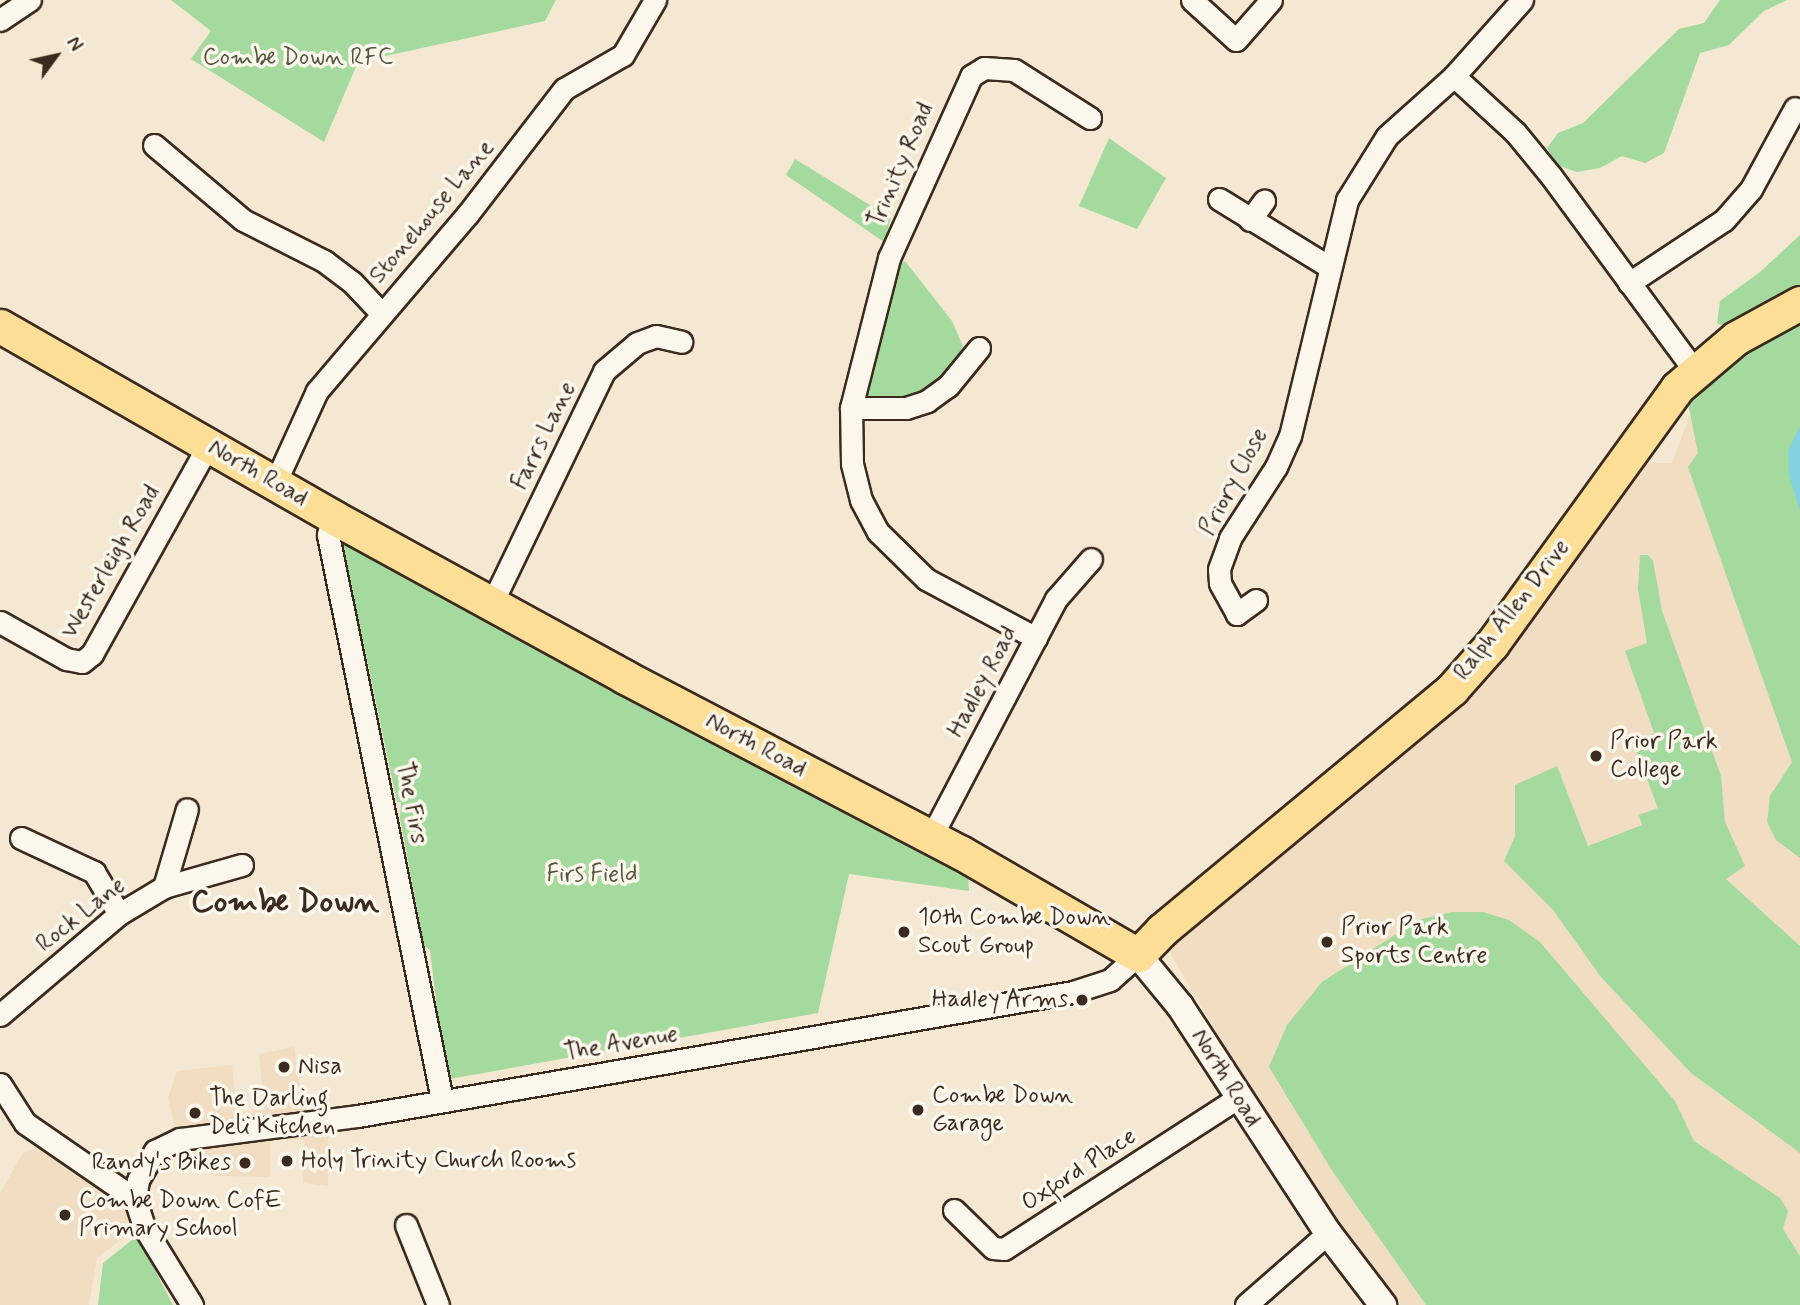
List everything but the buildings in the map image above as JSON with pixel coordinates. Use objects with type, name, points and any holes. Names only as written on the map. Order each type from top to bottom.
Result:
[{"type":"main road","name":"Ralph Allen Drive","points":[[1138,955],[1162,930],[1452,689],[1492,644],[1694,370],[1737,338],[1800,303]]},
{"type":"main road","name":"North Road","points":[[0,326],[333,517],[931,837],[1107,933],[1138,955]]},
{"type":"street","points":[[0,20],[30,0]]},
{"type":"street","name":"Stonehouse Lane","points":[[275,483],[317,391],[467,215],[564,89],[622,55],[655,0]]},
{"type":"street","points":[[1192,0],[1236,40],[1271,0]]},
{"type":"street","name":"Priory Close","points":[[1256,600],[1237,614],[1223,592],[1219,569],[1230,538],[1276,467],[1290,436],[1328,266],[1347,200],[1366,164],[1387,136],[1454,76],[1522,0]]},
{"type":"street","name":"Trinity Road","points":[[1037,638],[926,579],[878,532],[861,499],[852,464],[852,408],[889,258],[971,76],[984,68],[1014,70],[1090,118]]},
{"type":"street","points":[[1454,76],[1515,132],[1694,370]]},
{"type":"street","points":[[1629,283],[1724,220],[1751,189],[1773,128],[1795,108]]},
{"type":"street","points":[[154,145],[243,220],[324,261],[352,282],[382,314]]},
{"type":"street","points":[[1219,199],[1328,266]]},
{"type":"street","points":[[1250,220],[1264,201]]},
{"type":"street","name":"Farrs Lane","points":[[492,603],[604,370],[623,351],[656,336],[681,342]]},
{"type":"street","points":[[852,408],[906,408],[927,401],[948,386],[979,348]]},
{"type":"street","name":"Westerleigh Road","points":[[0,622],[66,659],[82,662],[92,654],[209,444]]},
{"type":"street","name":"The Firs","points":[[333,517],[328,535],[442,1100]]},
{"type":"street","name":"Hadley Road","points":[[931,837],[1056,599],[1091,559]]},
{"type":"street","name":"Rock Lane","points":[[164,887],[187,809]]},
{"type":"street","points":[[22,838],[94,872],[119,914]]},
{"type":"street","name":"Rock Lane","points":[[0,1015],[119,914],[164,887],[242,865]]},
{"type":"street","name":"North Road","points":[[1138,955],[1180,1006],[1237,1098],[1328,1233],[1383,1305]]},
{"type":"street","name":"The Avenue","points":[[135,1199],[138,1180],[155,1151],[180,1139],[359,1116],[1073,992],[1110,980],[1138,955]]},
{"type":"street","points":[[0,1084],[25,1123],[135,1199],[144,1227],[192,1305]]},
{"type":"street","name":"Oxford Place","points":[[954,1210],[993,1248],[1004,1249],[1237,1098]]},
{"type":"street","points":[[406,1225],[438,1305]]},
{"type":"street","points":[[1246,1305],[1328,1233]]},
{"type":"shaded area","name":"Prior Park College","points":[[1700,387],[1800,568],[1800,1305],[1399,1305],[1290,1160],[1165,944],[1310,827],[1636,463],[1672,463]]},
{"type":"shaded area","points":[[294,1047],[301,1092],[322,1104],[328,1131],[328,1186],[303,1183],[304,1140],[270,1139],[270,1177],[214,1176],[207,1169],[198,1124],[175,1128],[168,1098],[177,1071],[232,1065],[237,1112],[265,1110],[259,1054]]},
{"type":"shaded area","name":"Combe Down CofE Primary School","points":[[40,1145],[126,1202],[135,1229],[97,1258],[89,1305],[0,1305],[0,1194],[22,1154]]},
{"type":"green space","name":"Combe Down RFC","points":[[171,0],[556,0],[545,21],[358,62],[324,142],[191,59],[211,31]]},
{"type":"green space","points":[[1720,0],[1787,0],[1764,11],[1729,45],[1700,53],[1664,153],[1645,163],[1622,156],[1600,168],[1577,172],[1557,165],[1547,148],[1558,133],[1583,123],[1679,29],[1704,23]]},
{"type":"green space","points":[[1109,138],[1166,178],[1137,229],[1079,206]]},
{"type":"green space","points":[[795,159],[891,218],[884,242],[786,175]]},
{"type":"green space","points":[[1800,235],[1800,292],[1730,329],[1717,323],[1720,301],[1760,272]]},
{"type":"green space","points":[[905,261],[952,321],[963,346],[942,384],[912,402],[869,398],[864,388],[893,268]]},
{"type":"green space","points":[[1800,312],[1800,858],[1776,840],[1767,822],[1770,796],[1792,762],[1688,467],[1698,453],[1688,403],[1701,373]]},
{"type":"green space","name":"Firs Field","points":[[342,541],[968,876],[969,891],[849,874],[818,1013],[450,1079],[444,1066],[430,950],[424,946],[400,818],[401,802],[397,802]]},
{"type":"green space","points":[[1640,555],[1648,555],[1653,561],[1662,611],[1721,776],[1725,822],[1745,866],[1726,879],[1800,946],[1800,1153],[1691,1073],[1601,977],[1553,910],[1504,861],[1515,836],[1515,785],[1557,766],[1588,846],[1642,825],[1639,815],[1658,808],[1634,745],[1654,733],[1625,651],[1647,643],[1638,589]]},
{"type":"green space","points":[[1452,912],[1483,912],[1509,920],[1540,942],[1675,1101],[1694,1141],[1780,1198],[1788,1211],[1783,1229],[1800,1256],[1800,1305],[1426,1305],[1333,1172],[1269,1067],[1287,1025],[1322,982],[1418,920]]},
{"type":"green space","points":[[137,1236],[173,1305],[98,1305],[103,1263]]},
{"type":"water","points":[[1800,426],[1800,511],[1789,475],[1788,451]]},
{"type":"place","name":"Prior Park College","points":[[1596,756]]},
{"type":"place","name":"10th Combe Down Scout Group","points":[[904,932]]},
{"type":"place","name":"Prior Park Sports Centre","points":[[1327,942]]},
{"type":"place","name":"Hadley Arms","points":[[1082,1000]]},
{"type":"place","name":"Nisa","points":[[284,1067]]},
{"type":"place","name":"Combe Down Garage","points":[[918,1110]]},
{"type":"place","name":"The Darling Deli Kitchen","points":[[195,1113]]},
{"type":"place","name":"Holy Trinity Church Rooms","points":[[287,1161]]},
{"type":"place","name":"Randy's Bikes","points":[[245,1163]]},
{"type":"place","name":"Combe Down CofE Primary School","points":[[65,1215]]},
{"type":"district","name":"Combe Down","points":[[285,902]]}]
